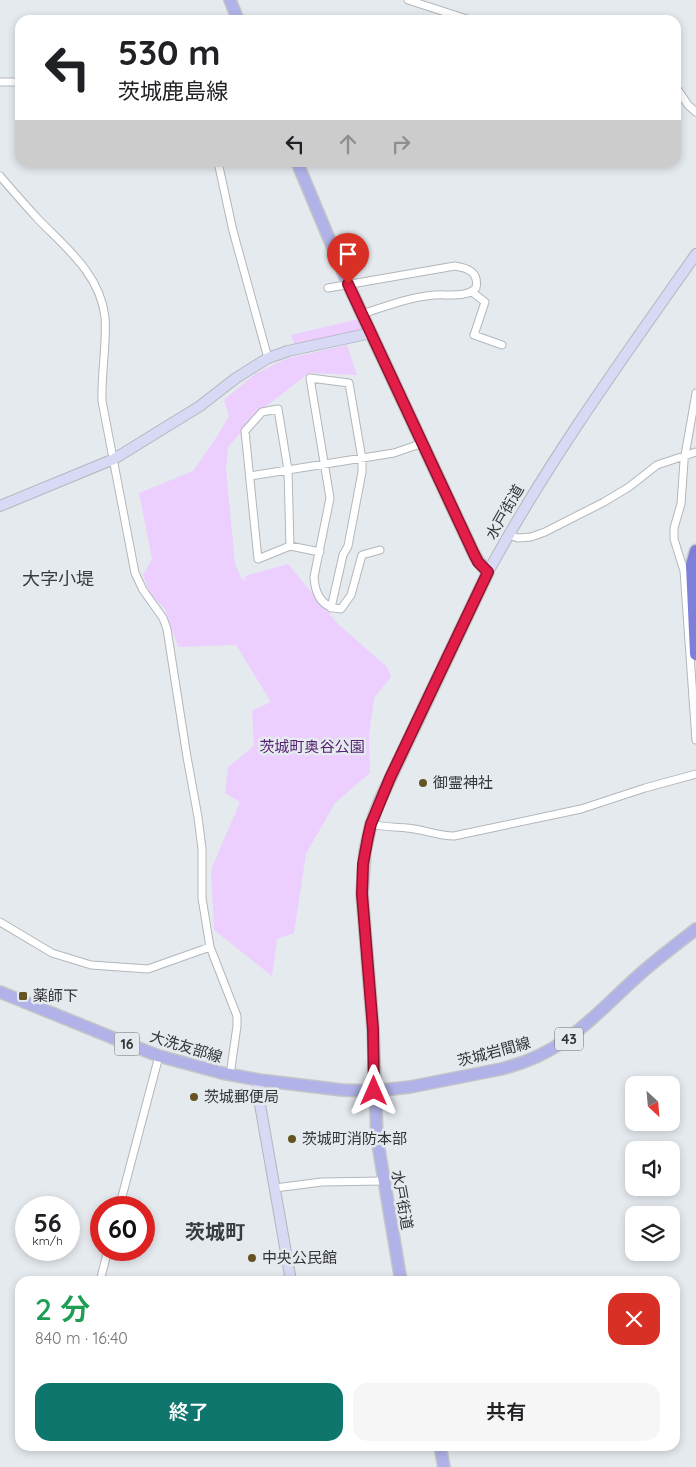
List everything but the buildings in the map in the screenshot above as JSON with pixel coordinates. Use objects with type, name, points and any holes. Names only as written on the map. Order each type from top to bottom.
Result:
[{"type":"highway","points":[[696,551],[692,565],[696,654]]},
{"type":"main road","points":[[230,0],[236,15]]},
{"type":"main road","points":[[299,167],[348,284],[474,554],[478,562],[488,572]]},
{"type":"main road","name":"水戸街道","points":[[400,1276],[377,1138],[373,1029],[362,886],[364,858],[371,824],[488,572]]},
{"type":"main road","name":"茨城岩間線","points":[[374,1091],[410,1087],[501,1069],[545,1053],[578,1032],[640,974],[696,929]]},
{"type":"main road","name":"大洗友部線","points":[[0,992],[159,1056],[230,1075],[342,1090],[374,1091]]},
{"type":"main road","points":[[441,1451],[444,1467]]},
{"type":"street","points":[[408,0],[454,15]]},
{"type":"street","points":[[0,82],[15,82]]},
{"type":"street","points":[[681,94],[688,105],[696,112]]},
{"type":"street","points":[[219,167],[233,231],[268,358]]},
{"type":"street","points":[[0,176],[38,219],[82,264],[99,293],[106,339],[102,401],[135,573],[143,590],[163,618],[169,638],[198,817],[202,849],[202,898],[210,947],[237,1016],[230,1075]]},
{"type":"street","name":"水戸街道","points":[[488,572],[564,444],[696,254]]},
{"type":"street","points":[[328,288],[455,266],[465,267],[474,274],[477,285],[472,292],[467,294],[434,295],[416,298],[395,302],[362,314]]},
{"type":"street","points":[[472,292],[485,302],[474,335],[502,345]]},
{"type":"street","points":[[0,506],[114,459],[200,406],[258,362],[288,351],[371,333]]},
{"type":"street","points":[[331,608],[343,555],[348,546],[361,486],[362,459],[349,383],[310,378],[330,498],[314,577],[315,586],[324,604],[331,608],[341,609],[351,595],[362,554],[380,550]]},
{"type":"street","points":[[696,393],[691,454],[674,528],[674,539],[684,571],[696,740]]},
{"type":"street","points":[[290,546],[288,470],[278,409],[262,412],[245,431],[258,559],[290,546],[320,552]]},
{"type":"street","points":[[250,476],[394,453],[423,443]]},
{"type":"street","points":[[509,535],[518,538],[531,537],[545,532],[604,502],[657,465],[691,454]]},
{"type":"street","points":[[371,824],[409,828],[441,836],[454,836],[581,809],[696,774]]},
{"type":"street","points":[[0,922],[52,953],[91,965],[148,969],[210,947]]},
{"type":"street","points":[[122,1196],[159,1056]]},
{"type":"street","points":[[259,1080],[258,1093],[290,1276]]},
{"type":"street","points":[[275,1188],[322,1182],[384,1181]]},
{"type":"street","points":[[101,1276],[105,1261]]},
{"type":"green space","points":[[359,319],[364,329],[294,344],[291,335]]},
{"type":"green space","name":"茨城町奥谷公園","points":[[347,345],[357,375],[309,373],[260,411],[228,447],[226,469],[235,564],[241,578],[246,581],[245,576],[288,564],[338,624],[387,667],[391,677],[374,698],[369,736],[370,773],[335,803],[306,854],[294,933],[277,939],[272,976],[214,930],[211,870],[240,802],[225,793],[228,767],[254,746],[252,711],[271,702],[236,645],[178,647],[165,609],[150,594],[143,575],[152,559],[139,493],[193,471],[229,416],[224,400],[255,374],[285,359]]},
{"type":"place","name":"御霊神社","points":[[423,783]]},
{"type":"place","name":"薬師下","points":[[23,996]]},
{"type":"place","name":"茨城郵便局","points":[[194,1097]]},
{"type":"place","name":"茨城町消防本部","points":[[292,1139]]},
{"type":"place","name":"中央公民館","points":[[252,1258]]},
{"type":"district","name":"大字小堤","points":[[58,579]]},
{"type":"district","name":"茨城町","points":[[215,1232]]},
{"type":"route","points":[[348,284],[474,554],[478,562],[488,572],[380,800],[368,837],[363,864],[362,894],[373,1029],[374,1091]]}]
